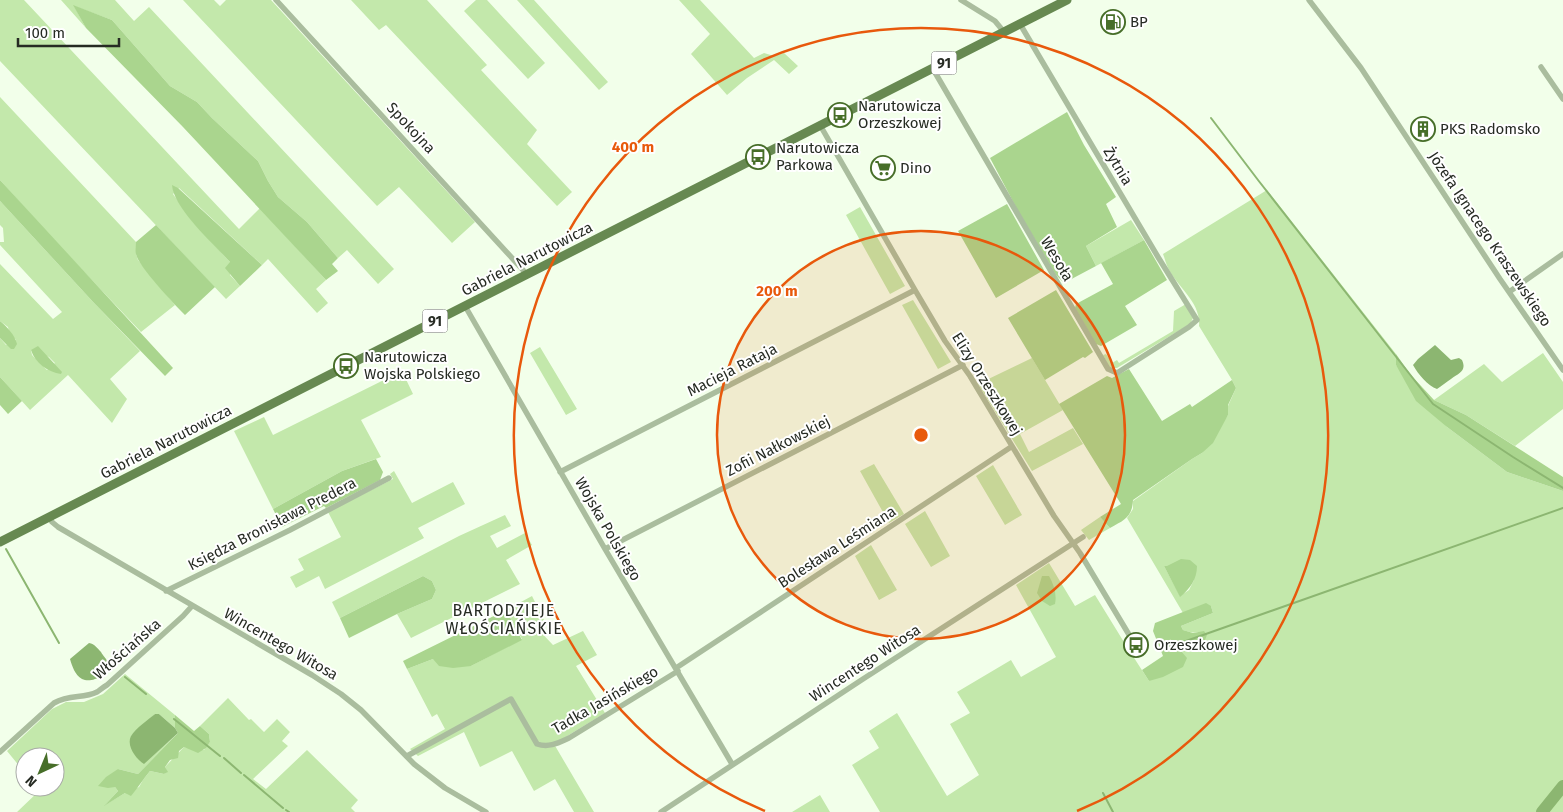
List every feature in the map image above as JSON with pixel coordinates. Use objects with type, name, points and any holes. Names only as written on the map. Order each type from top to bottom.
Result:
[{"type":"main road","name":"Gabriela Narutowicza","points":[[0,542],[1067,0]]},
{"type":"street","name":"Spokojna","points":[[276,0],[517,262],[526,275]]},
{"type":"street","points":[[961,0],[996,21],[1004,32]]},
{"type":"street","name":"Józefa Ignacego Kraszewskiego","points":[[1309,0],[1360,68],[1563,370]]},
{"type":"street","name":"Żytnia","points":[[1020,24],[1197,320]]},
{"type":"street","points":[[1541,67],[1563,99]]},
{"type":"street","name":"Wesoła","points":[[933,69],[1108,369],[1117,372],[1189,327],[1197,320]]},
{"type":"street","name":"Elizy Orzeszkowej","points":[[820,125],[945,341],[963,365],[1011,447],[1073,543],[1140,653]]},
{"type":"street","points":[[1509,292],[1563,254]]},
{"type":"street","name":"Macieja Rataja","points":[[560,472],[915,290]]},
{"type":"street","name":"Wojska Polskiego","points":[[465,306],[560,472],[732,764]]},
{"type":"street","name":"Zofii Nałkowskiej","points":[[605,549],[963,365]]},
{"type":"street","name":"Bolesława Leśmiana","points":[[677,670],[1011,447]]},
{"type":"street","name":"Księdza Bronisława Predera","points":[[166,591],[290,530],[389,478]]},
{"type":"street","name":"Wincentego Witosa","points":[[50,516],[52,522],[58,527],[312,675],[341,694],[361,710],[414,764],[445,788],[486,812]]},
{"type":"street","name":"Wincentego Witosa","points":[[661,812],[1083,537]]},
{"type":"street","name":"Włościańska","points":[[0,752],[62,698],[97,692],[192,606]]},
{"type":"street","name":"Tadka Jasińskiego","points":[[407,756],[511,699],[537,744],[551,746],[569,738],[677,670]]},
{"type":"shaded area","points":[[0,0],[24,0],[239,229],[260,208],[326,280],[316,289],[328,303],[317,313],[268,259],[262,265],[179,188],[173,194],[193,222],[230,262],[230,275],[240,286],[226,299],[0,61]]},
{"type":"shaded area","points":[[61,0],[115,0],[134,21],[149,7],[394,269],[378,284],[347,250],[338,258],[307,222],[278,197],[258,161],[197,102],[170,86],[112,20],[74,6],[86,28]]},
{"type":"shaded area","points":[[183,0],[214,0],[220,6],[226,0],[271,0],[475,222],[452,243],[399,187],[377,206]]},
{"type":"shaded area","points":[[351,0],[427,0],[487,65],[481,70],[537,130],[527,144],[572,192],[557,206],[386,25],[379,30]]},
{"type":"shaded area","points":[[476,0],[487,0],[545,63],[528,79],[464,11]]},
{"type":"shaded area","points":[[517,0],[534,0],[608,82],[599,90]]},
{"type":"shaded area","points":[[679,0],[700,0],[754,58],[764,53],[774,56],[784,53],[798,66],[789,74],[774,60],[747,78],[727,95],[691,54],[710,34]]},
{"type":"shaded area","points":[[73,5],[112,20],[170,86],[197,102],[258,161],[278,197],[307,222],[338,258],[332,264],[338,271],[326,280],[183,127],[86,28]]},
{"type":"shaded area","points":[[0,97],[136,242],[138,260],[175,305],[141,332],[0,180]]},
{"type":"shaded area","points":[[1067,112],[1084,145],[1116,197],[1106,204],[1117,227],[1086,246],[1096,266],[1064,283],[1056,275],[1017,209],[990,158]]},
{"type":"shaded area","points":[[0,180],[173,368],[165,376],[94,303],[0,201]]},
{"type":"shaded area","points":[[172,185],[178,188],[262,265],[240,286],[225,268],[230,262],[187,215],[174,194]]},
{"type":"shaded area","points":[[1267,190],[1396,354],[1396,365],[1447,427],[1507,472],[1563,491],[1563,812],[880,812],[852,765],[879,748],[869,731],[897,713],[947,796],[979,775],[950,724],[970,713],[957,692],[1011,660],[1021,677],[1056,657],[1016,585],[1049,563],[1075,606],[1095,595],[1149,681],[1181,651],[1189,646],[1199,632],[1183,630],[1181,626],[1213,613],[1211,606],[1183,613],[1127,518],[1133,509],[1133,501],[1202,453],[1228,415],[1228,406],[1236,388],[1199,326],[1199,317],[1193,302],[1172,275],[1163,254]],"holes":[[[1164,566],[1194,580],[1189,590],[1180,596]]]},
{"type":"shaded area","points":[[0,201],[140,351],[110,379],[127,399],[112,423],[68,375],[30,410],[0,377],[0,338],[6,345],[16,340],[9,332],[8,327],[0,321],[0,264],[53,319],[62,312],[0,245],[0,242],[4,242],[3,228],[0,225]],"holes":[[[31,350],[49,357],[55,363],[47,370],[32,355]]]},
{"type":"shaded area","points":[[1007,204],[1044,270],[996,298],[958,231]]},
{"type":"shaded area","points":[[860,207],[905,286],[890,294],[846,215]]},
{"type":"shaded area","points":[[1131,220],[1144,240],[1096,266],[1086,246]]},
{"type":"shaded area","points":[[156,225],[215,287],[185,315],[150,276],[138,260],[136,254],[136,242]]},
{"type":"shaded area","points":[[1144,240],[1167,280],[1125,306],[1137,325],[1101,346],[1096,344],[1075,308],[1076,304],[1113,284],[1101,263]]},
{"type":"shaded area","points":[[1056,290],[1093,352],[1045,380],[1008,318]]},
{"type":"shaded area","points":[[913,300],[951,362],[938,369],[902,305]]},
{"type":"shaded area","points":[[1186,304],[1193,318],[1190,324],[1117,368],[1110,368],[1103,355],[1106,354],[1112,363],[1117,360],[1119,363],[1173,331],[1174,311]]},
{"type":"shaded area","points":[[0,321],[14,337],[17,344],[14,349],[11,349],[0,338]]},
{"type":"shaded area","points":[[1435,345],[1451,360],[1459,358],[1462,360],[1464,367],[1437,389],[1424,379],[1413,365]]},
{"type":"shaded area","points":[[38,346],[62,372],[61,374],[47,369],[39,363],[31,350]]},
{"type":"shaded area","points":[[540,347],[577,409],[566,415],[530,353]]},
{"type":"shaded area","points":[[1543,353],[1563,382],[1563,409],[1515,446],[1466,415],[1434,400],[1484,364],[1502,382]]},
{"type":"shaded area","points":[[1396,354],[1410,374],[1434,400],[1466,415],[1563,477],[1563,491],[1507,472],[1447,427],[1416,401],[1396,365]]},
{"type":"shaded area","points":[[1032,358],[1063,410],[1020,434],[1029,452],[1073,428],[1083,444],[1032,471],[978,384]]},
{"type":"shaded area","points":[[1129,369],[1162,421],[1190,404],[1192,407],[1232,380],[1236,388],[1228,405],[1228,415],[1213,443],[1202,453],[1133,500],[1129,515],[1110,528],[1100,517],[1121,504],[1059,404],[1107,376],[1112,378]]},
{"type":"shaded area","points":[[402,371],[413,394],[361,420],[381,457],[342,471],[273,509],[234,431],[264,417],[273,435]]},
{"type":"shaded area","points":[[0,377],[22,401],[8,414],[0,405]]},
{"type":"shaded area","points":[[376,459],[383,472],[380,480],[326,508],[324,506],[282,527],[273,509],[342,471]]},
{"type":"shaded area","points":[[874,464],[904,514],[889,523],[860,471]]},
{"type":"shaded area","points":[[993,465],[1022,515],[1005,525],[976,476]]},
{"type":"shaded area","points":[[394,471],[412,503],[453,482],[465,504],[418,528],[424,538],[325,589],[319,576],[296,588],[290,577],[304,570],[298,559],[341,537],[328,512],[393,479],[390,474]]},
{"type":"shaded area","points":[[925,511],[950,556],[931,567],[905,524]]},
{"type":"shaded area","points":[[505,515],[511,526],[490,536],[497,548],[525,533],[532,545],[506,560],[520,584],[411,638],[397,614],[432,599],[436,590],[432,581],[423,576],[340,618],[332,602],[459,536]]},
{"type":"shaded area","points":[[1100,517],[1110,528],[1089,540],[1081,530]]},
{"type":"shaded area","points":[[871,545],[897,590],[879,600],[855,556]]},
{"type":"shaded area","points":[[1181,559],[1190,560],[1197,566],[1196,575],[1192,583],[1180,597],[1164,566]]},
{"type":"shaded area","points":[[423,576],[432,581],[436,590],[432,599],[349,638],[340,618]]},
{"type":"shaded area","points":[[1042,576],[1049,576],[1055,590],[1055,604],[1050,606],[1042,601],[1037,593]]},
{"type":"shaded area","points":[[532,596],[544,620],[534,625],[553,645],[583,631],[597,655],[576,666],[605,713],[554,744],[594,812],[574,812],[555,779],[534,791],[512,751],[480,767],[464,732],[418,756],[410,749],[445,729],[437,714],[432,717],[407,669],[433,659],[471,666],[522,639],[506,610]]},
{"type":"shaded area","points":[[1206,603],[1211,606],[1213,613],[1181,626],[1183,630],[1193,633],[1204,631],[1207,635],[1205,640],[1181,651],[1187,658],[1183,667],[1163,677],[1149,681],[1142,670],[1163,656],[1153,631],[1155,623]]},
{"type":"shaded area","points":[[506,610],[522,640],[471,666],[453,668],[439,666],[433,659],[407,669],[403,661]]},
{"type":"shaded area","points":[[89,643],[101,652],[108,663],[108,667],[100,677],[86,680],[77,675],[70,659]]},
{"type":"shaded area","points":[[125,674],[175,715],[175,728],[159,714],[155,714],[131,736],[144,763],[176,735],[138,774],[118,769],[115,787],[118,791],[105,805],[139,787],[150,771],[164,774],[167,772],[165,767],[184,747],[204,750],[210,742],[209,734],[200,726],[228,698],[249,720],[251,719],[264,732],[277,719],[290,732],[282,741],[288,746],[253,779],[266,789],[307,750],[358,800],[351,808],[355,812],[17,812],[33,797],[65,797],[65,747],[15,747],[15,761],[7,751],[52,709],[66,702],[84,702],[103,694]]},
{"type":"shaded area","points":[[155,714],[159,714],[178,733],[144,764],[133,752],[130,740],[136,730]]},
{"type":"shaded area","points":[[175,715],[194,731],[200,726],[209,734],[210,742],[206,748],[198,753],[184,747],[179,751],[178,758],[170,760],[165,767],[168,772],[164,774],[150,771],[131,796],[125,793],[104,806],[118,791],[115,787],[98,786],[106,777],[118,769],[138,774],[178,733],[175,728]]},
{"type":"shaded area","points":[[820,795],[830,812],[792,812]]},
{"type":"waterway","points":[[1211,118],[1433,404],[1563,488]]},
{"type":"waterway","points":[[1169,647],[1563,508]]},
{"type":"waterway","points":[[6,549],[59,643]]},
{"type":"waterway","points":[[125,677],[146,694]]},
{"type":"waterway","points":[[174,719],[220,756]]},
{"type":"waterway","points":[[224,758],[241,773]]},
{"type":"waterway","points":[[244,775],[283,808]]},
{"type":"waterway","points":[[1542,812],[1563,786]]},
{"type":"waterway","points":[[1103,793],[1113,812]]},
{"type":"place","name":"BP","points":[[1113,22]]},
{"type":"place","name":"Narutowicza Orzeszkowej","points":[[840,115]]},
{"type":"place","name":"PKS Radomsko","points":[[1423,129]]},
{"type":"place","name":"Narutowicza Parkowa","points":[[758,157]]},
{"type":"place","name":"Dino","points":[[883,168]]},
{"type":"place","name":"Narutowicza Wojska Polskiego","points":[[346,366]]},
{"type":"place","name":"Orzeszkowej","points":[[1136,645]]},
{"type":"district","name":"BARTODZIEJE WŁOŚCIAŃSKIE","points":[[504,619]]}]
